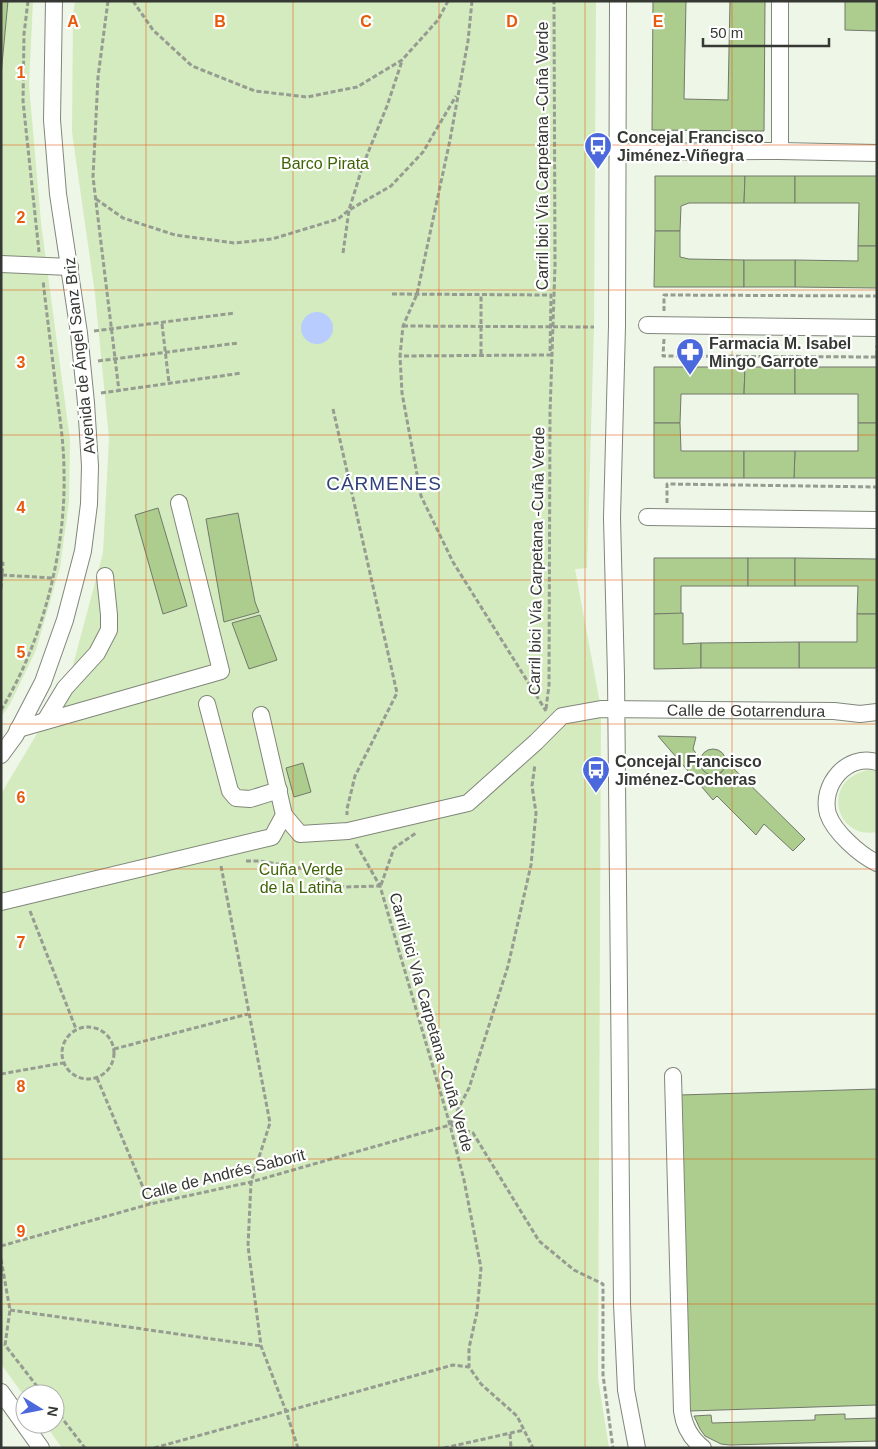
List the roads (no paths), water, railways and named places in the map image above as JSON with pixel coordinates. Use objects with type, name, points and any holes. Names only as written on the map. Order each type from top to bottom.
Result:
[{"type":"street","name":"Avenida de Ángel Sanz Briz","points":[[1,755],[18,729],[43,682],[65,620],[83,551],[89,504],[90,466],[80,333],[58,194],[52,120],[54,1]]},
{"type":"street","points":[[618,1],[617,326],[612,518],[616,710],[622,1304],[626,1390],[637,1448]]},
{"type":"street","points":[[780,1],[780,152]]},
{"type":"street","points":[[617,152],[877,153]]},
{"type":"street","points":[[1,264],[70,267]]},
{"type":"street","points":[[647,325],[877,328]]},
{"type":"street","points":[[18,729],[221,671],[179,503]]},
{"type":"street","points":[[647,517],[877,520]]},
{"type":"street","points":[[45,721],[65,688],[97,653],[109,630],[110,615],[105,576]]},
{"type":"street","points":[[207,704],[230,792],[236,798],[250,799],[279,790]]},
{"type":"street","name":"Calle de Gotarrendura","points":[[284,815],[300,834],[348,831],[468,803],[562,716],[601,709],[860,714],[877,712]]},
{"type":"street","points":[[1,902],[272,837],[284,815],[261,715]]},
{"type":"street","points":[[877,762],[859,761],[846,766],[835,776],[828,788],[826,802],[834,826],[861,854],[877,863]]},
{"type":"street","points":[[673,1076],[682,1411],[686,1429],[691,1437],[703,1448]]},
{"type":"street","points":[[1,1392],[41,1448]]},
{"type":"water","points":[[317,312],[329,316],[333,328],[329,340],[317,344],[305,340],[301,328],[305,316]]},
{"type":"place","name":"Concejal Francisco Jiménez-Viñegra","points":[[598,170]]},
{"type":"place","name":"Farmacia M. Isabel Mingo Garrote","points":[[690,376]]},
{"type":"place","name":"Concejal Francisco Jiménez-Cocheras","points":[[596,794]]},
{"type":"district","name":"CÁRMENES","points":[[384,483]]},
{"type":"park label","name":"Barco Pirata","points":[[325,163]]},
{"type":"park label","name":"Cuña Verde de la Latina","points":[[301,878]]}]
